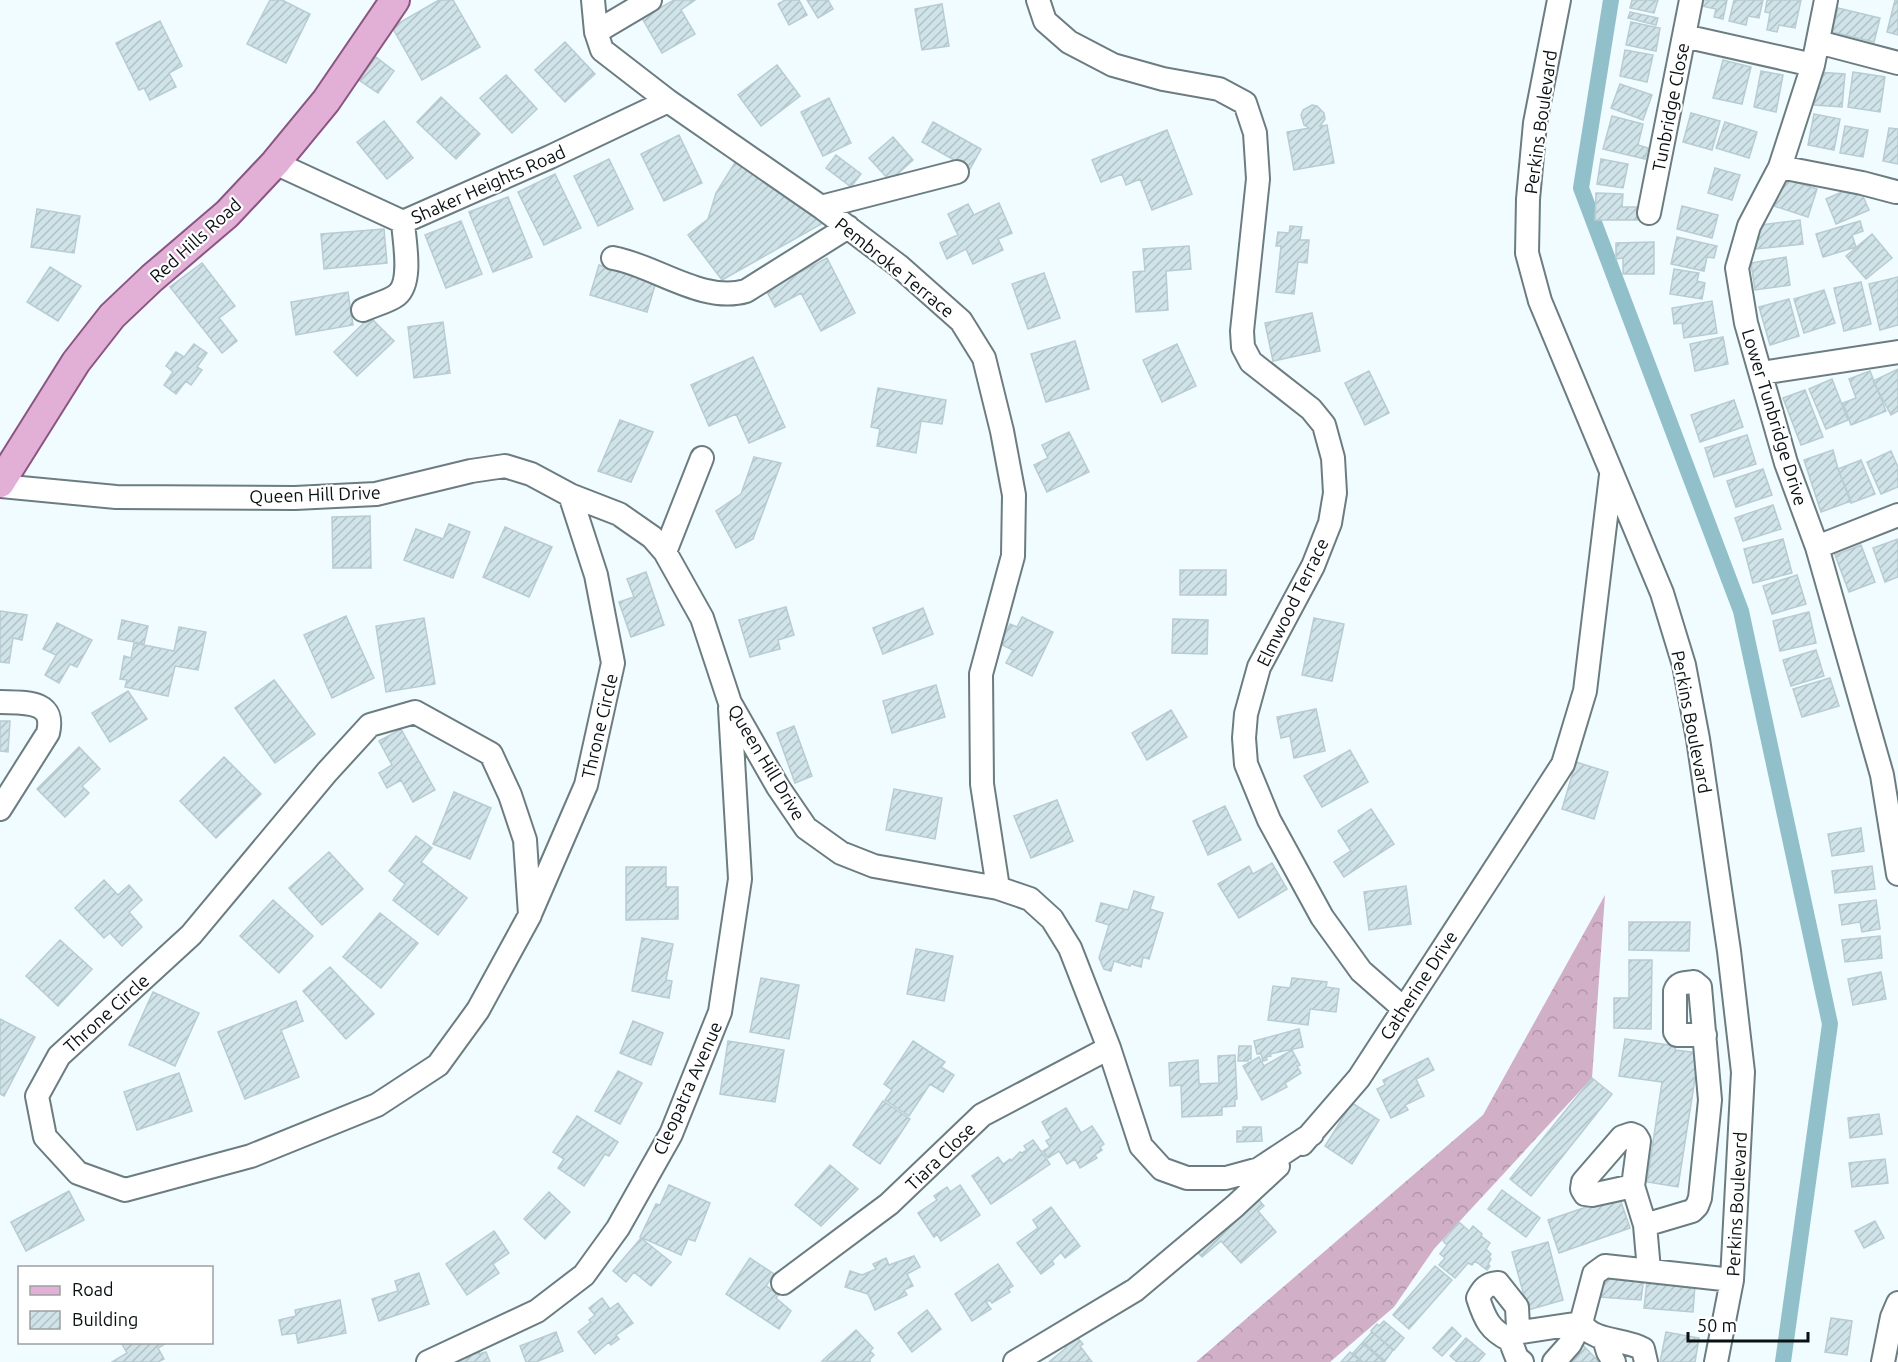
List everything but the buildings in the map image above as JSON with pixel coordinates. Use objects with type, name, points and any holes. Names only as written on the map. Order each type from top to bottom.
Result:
[{"type":"main road","name":"Red Hills Road","points":[[0,485],[76,362],[112,316],[152,278],[227,214],[275,163],[326,101],[395,0]]},
{"type":"street","name":"Pembroke Terrace","points":[[593,0],[596,32],[602,50],[669,101],[821,207],[899,266],[961,321],[984,358],[1002,431],[1014,495],[1013,556],[981,674],[982,784],[998,888]]},
{"type":"street","points":[[596,32],[650,0]]},
{"type":"street","name":"Elmwood Terrace","points":[[1038,0],[1045,21],[1069,42],[1113,65],[1163,79],[1219,89],[1245,103],[1255,133],[1258,179],[1242,331],[1243,347],[1251,362],[1311,409],[1324,425],[1333,458],[1335,493],[1330,523],[1313,566],[1259,667],[1246,714],[1244,738],[1246,764],[1269,820],[1322,917],[1362,971],[1403,1008]]},
{"type":"street","name":"Perkins Boulevard","points":[[1559,0],[1535,123],[1528,199],[1527,253],[1540,302],[1662,593],[1684,665],[1698,739],[1729,951],[1743,1072],[1732,1280],[1716,1362]]},
{"type":"street","name":"Tunbridge Close","points":[[1649,213],[1691,0]]},
{"type":"street","name":"Lower Tunbridge Drive","points":[[1826,0],[1813,65],[1780,167],[1749,226],[1737,268],[1746,323],[1786,463],[1817,547],[1882,775],[1898,874]]},
{"type":"street","points":[[1684,36],[1813,65]]},
{"type":"street","points":[[1818,42],[1898,63]]},
{"type":"street","name":"Shaker Heights Road","points":[[275,163],[403,222],[669,101]]},
{"type":"street","points":[[1780,167],[1896,192]]},
{"type":"street","points":[[821,207],[957,172]]},
{"type":"street","points":[[363,310],[398,294],[404,285],[407,268],[403,222]]},
{"type":"street","points":[[613,258],[715,293],[736,294],[746,291],[848,227]]},
{"type":"street","points":[[1761,373],[1898,352]]},
{"type":"street","points":[[665,552],[702,458]]},
{"type":"street","name":"Queen Hill Drive","points":[[0,485],[116,497],[295,498],[376,494],[505,465],[531,474],[570,495],[619,514],[652,537],[665,552],[702,618],[730,703],[778,787],[806,828],[841,853],[874,866],[998,888],[1030,899],[1052,919],[1070,948],[1109,1048],[1141,1146],[1162,1170],[1188,1178],[1226,1178],[1259,1169],[1312,1134]]},
{"type":"street","name":"Catherine Drive","points":[[1015,1362],[1135,1290],[1235,1206],[1312,1134],[1359,1078],[1563,764],[1586,691],[1611,475]]},
{"type":"street","name":"Throne Circle","points":[[530,915],[525,840],[510,795],[491,753],[415,712],[370,725],[327,772],[191,935],[59,1056],[37,1096],[45,1137],[78,1173],[125,1190],[251,1156],[377,1105],[438,1065],[478,1010],[530,915],[586,785],[613,663],[596,575],[570,495]]},
{"type":"street","points":[[1817,547],[1898,515]]},
{"type":"street","points":[[0,702],[41,707],[49,714],[50,724],[48,733],[0,809]]},
{"type":"street","name":"Cleopatra Avenue","points":[[428,1362],[537,1311],[585,1275],[618,1228],[671,1134],[720,1012],[740,879],[730,703]]},
{"type":"street","points":[[1645,1225],[1692,1211],[1697,1206],[1710,1100],[1705,1035]]},
{"type":"street","name":"Tiara Close","points":[[783,1283],[889,1204],[982,1115],[1109,1048]]},
{"type":"street","points":[[1633,1186],[1645,1225],[1649,1270]]},
{"type":"street","points":[[1554,1362],[1570,1344],[1581,1323],[1594,1274],[1605,1266],[1732,1280]]},
{"type":"street","points":[[1883,1362],[1892,1317],[1898,1303]]},
{"type":"street","points":[[1522,1362],[1517,1358],[1515,1335],[1581,1323]]},
{"type":"street","points":[[1581,1323],[1585,1329],[1604,1339],[1620,1340],[1643,1349],[1646,1362]]},
{"type":"street","points":[[1604,1339],[1614,1362]]},
{"type":"green space","points":[[1605,895],[1592,1078],[1434,1249],[1394,1307],[1330,1362],[1196,1362],[1483,1115]]},
{"type":"waterway","points":[[1611,0],[1581,188],[1741,611],[1830,1024],[1783,1362]]}]
